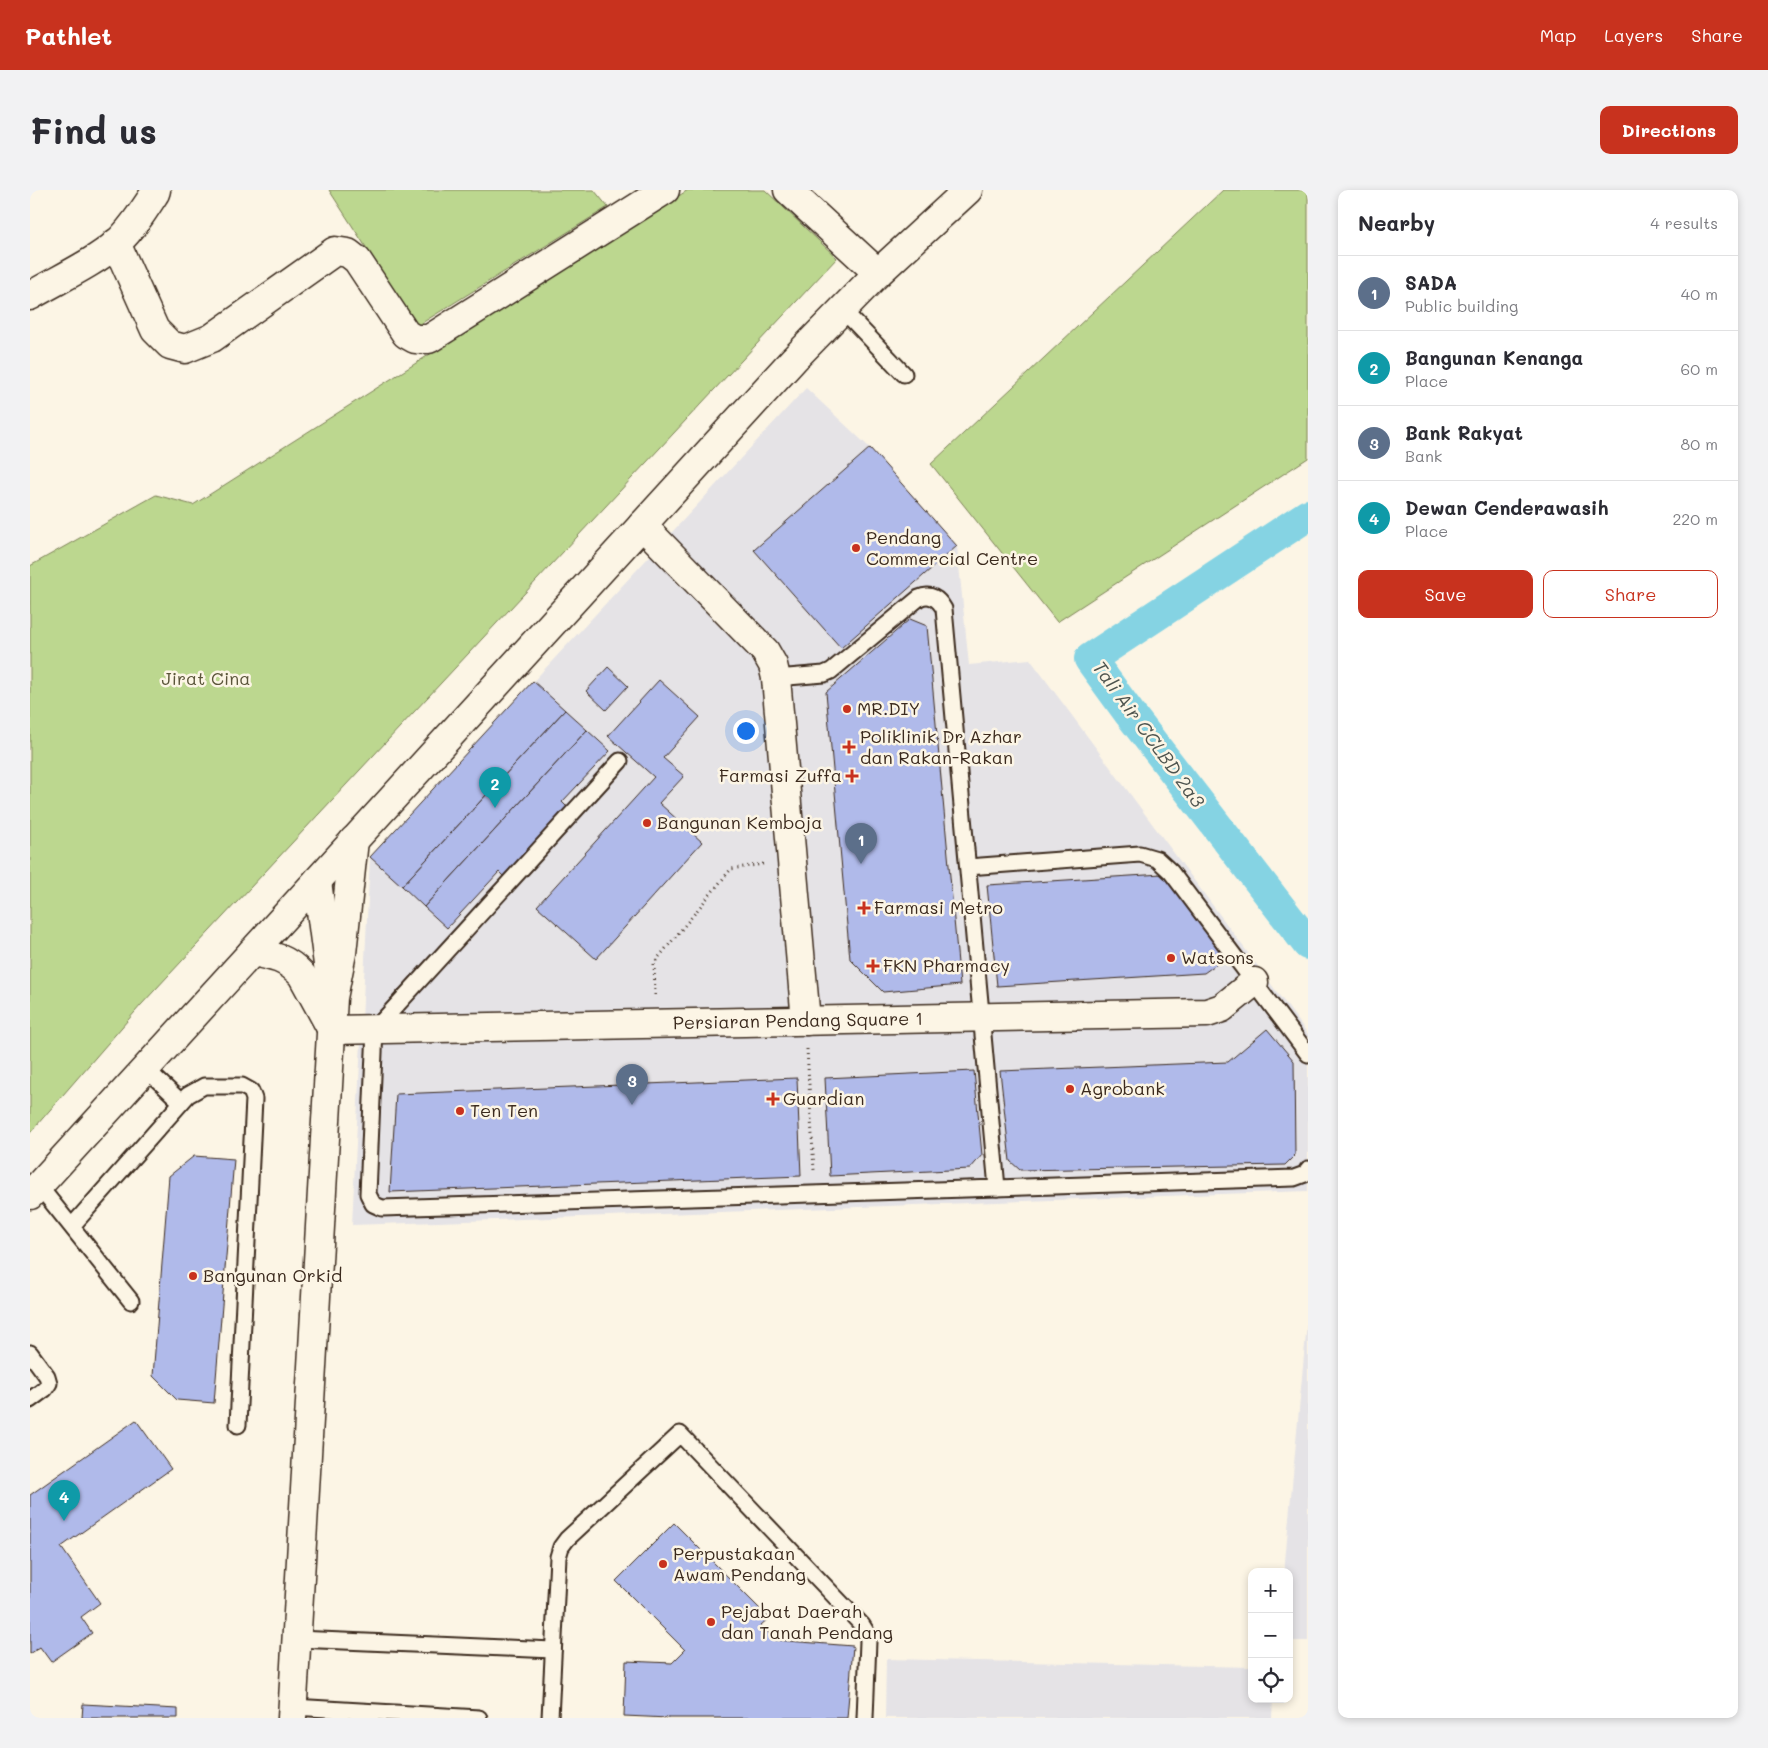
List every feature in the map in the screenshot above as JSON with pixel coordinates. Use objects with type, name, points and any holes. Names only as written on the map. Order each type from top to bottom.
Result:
[{"type":"street","points":[[30,296],[89,262],[116,243],[136,221],[156,190]]},
{"type":"street","points":[[116,243],[155,330],[170,345],[185,350],[212,338],[335,251],[348,253],[357,260],[406,334],[415,339],[429,339],[665,190]]},
{"type":"street","points":[[788,190],[878,273]]},
{"type":"street","points":[[34,1190],[794,359],[878,273],[968,190]]},
{"type":"street","points":[[642,526],[765,651],[773,665],[776,678],[806,1021]]},
{"type":"street","points":[[292,1713],[333,998],[342,953],[354,840]]},
{"type":"street","points":[[317,881],[333,998]]},
{"type":"street","points":[[252,952],[278,957],[295,968],[302,975],[332,1030]]},
{"type":"street","name":"Persiaran Pendang Square 1","points":[[332,1030],[1208,1013],[1222,1008],[1254,982]]},
{"type":"lane","points":[[842,309],[904,374]]},
{"type":"lane","points":[[776,678],[824,674],[831,671],[919,598],[925,595],[934,597],[941,602],[944,609],[997,1188]]},
{"type":"lane","points":[[620,762],[375,1029],[368,1194],[373,1204],[382,1208],[1294,1178],[1305,1174],[1308,1169]]},
{"type":"lane","points":[[968,866],[1140,854],[1157,859],[1171,872],[1308,1054]]},
{"type":"lane","points":[[146,1068],[181,1102]]},
{"type":"lane","points":[[72,1226],[181,1102],[195,1089],[204,1086],[242,1086],[251,1091],[253,1095],[238,1425]]},
{"type":"lane","points":[[34,1190],[72,1226],[132,1301]]},
{"type":"lane","points":[[30,1354],[47,1376],[49,1383],[45,1389],[30,1400]]},
{"type":"lane","points":[[550,1718],[558,1556],[561,1547],[567,1539],[680,1434],[862,1625],[868,1641],[865,1718]]},
{"type":"lane","points":[[297,1639],[553,1650]]},
{"type":"lane","points":[[292,1713],[479,1718]]},
{"type":"path","points":[[656,1023],[654,963],[731,869],[792,860]]},
{"type":"path","points":[[806,1021],[816,1194]]},
{"type":"shaded area","points":[[806,388],[870,448],[957,546],[969,665],[1030,659],[1308,1034],[1308,1191],[352,1225],[370,857]]},
{"type":"shaded area","points":[[1308,1312],[1308,1641],[1293,1641],[1293,1568],[1284,1568]]},
{"type":"shaded area","points":[[886,1659],[1248,1667],[1248,1703],[1273,1703],[1272,1718],[885,1718]]},
{"type":"green space","points":[[329,190],[594,190],[608,207],[417,326]]},
{"type":"green space","name":"Jirat Cina","points":[[688,190],[765,190],[837,258],[141,1005],[30,1133],[30,566],[156,495],[193,505]]},
{"type":"green space","points":[[1223,190],[1308,190],[1308,458],[1057,622],[931,464]]},
{"type":"building","name":"Pendang Commercial Centre","points":[[870,448],[957,546],[841,648],[754,550]]},
{"type":"building","points":[[910,619],[927,626],[960,985],[883,992],[850,959],[826,692]]},
{"type":"building","points":[[608,667],[628,686],[606,710],[586,691]]},
{"type":"building","name":"Bangunan Kemboja","points":[[659,680],[700,717],[663,758],[684,776],[659,803],[702,842],[596,959],[537,906],[654,777],[608,736]]},
{"type":"building","points":[[533,681],[565,710],[402,886],[370,857]]},
{"type":"building","points":[[565,710],[587,730],[424,907],[402,886]]},
{"type":"building","points":[[587,730],[610,751],[562,802],[568,808],[504,877],[499,872],[447,928],[424,907]]},
{"type":"building","points":[[1162,874],[1225,958],[1204,973],[997,986],[987,885]]},
{"type":"building","points":[[1267,1029],[1294,1061],[1295,1155],[1285,1165],[1020,1170],[1010,1161],[1000,1071],[1228,1062]]},
{"type":"building","points":[[974,1071],[982,1155],[970,1169],[830,1176],[825,1078]]},
{"type":"building","points":[[797,1078],[801,1176],[390,1192],[396,1094]]},
{"type":"building","name":"Bangunan Orkid","points":[[194,1156],[234,1159],[214,1403],[177,1400],[153,1376],[169,1176]]},
{"type":"building","points":[[136,1420],[171,1469],[61,1547],[100,1603],[81,1617],[92,1633],[51,1662],[40,1647],[30,1654],[30,1495]]},
{"type":"building","name":"Pejabat Daerah dan Tanah Pendang","points":[[674,1523],[769,1618],[761,1625],[775,1640],[853,1646],[847,1718],[669,1718],[624,1716],[626,1661],[672,1663],[685,1650],[616,1581]]},
{"type":"building","points":[[83,1704],[178,1709],[178,1718],[82,1718]]},
{"type":"waterway","name":"Tali Air CCLBD 2a3","points":[[1308,515],[1090,659],[1130,714],[1308,944]]},
{"type":"place","name":"Pendang Commercial Centre","points":[[856,548]]},
{"type":"place","name":"MR.DIY","points":[[847,709]]},
{"type":"place","name":"Poliklinik Dr Azhar dan Rakan-Rakan","points":[[849,747]]},
{"type":"place","name":"Farmasi Zuffa","points":[[852,776]]},
{"type":"place","name":"Bangunan Kenanga","points":[[495,808]]},
{"type":"place","name":"Bangunan Kemboja","points":[[647,823]]},
{"type":"place","name":"SADA","points":[[861,864]]},
{"type":"place","name":"Farmasi Metro","points":[[864,908]]},
{"type":"place","name":"Watsons","points":[[1171,958]]},
{"type":"place","name":"FKN Pharmacy","points":[[873,966]]},
{"type":"place","name":"Agrobank","points":[[1070,1089]]},
{"type":"place","name":"Guardian","points":[[773,1099]]},
{"type":"place","name":"Bank Rakyat","points":[[632,1105]]},
{"type":"place","name":"Ten Ten","points":[[460,1111]]},
{"type":"place","name":"Bangunan Orkid","points":[[193,1276]]},
{"type":"place","name":"Dewan Cenderawasih","points":[[64,1521]]},
{"type":"place","name":"Perpustakaan Awam Pendang","points":[[663,1564]]},
{"type":"place","name":"Pejabat Daerah dan Tanah Pendang","points":[[711,1622]]}]
